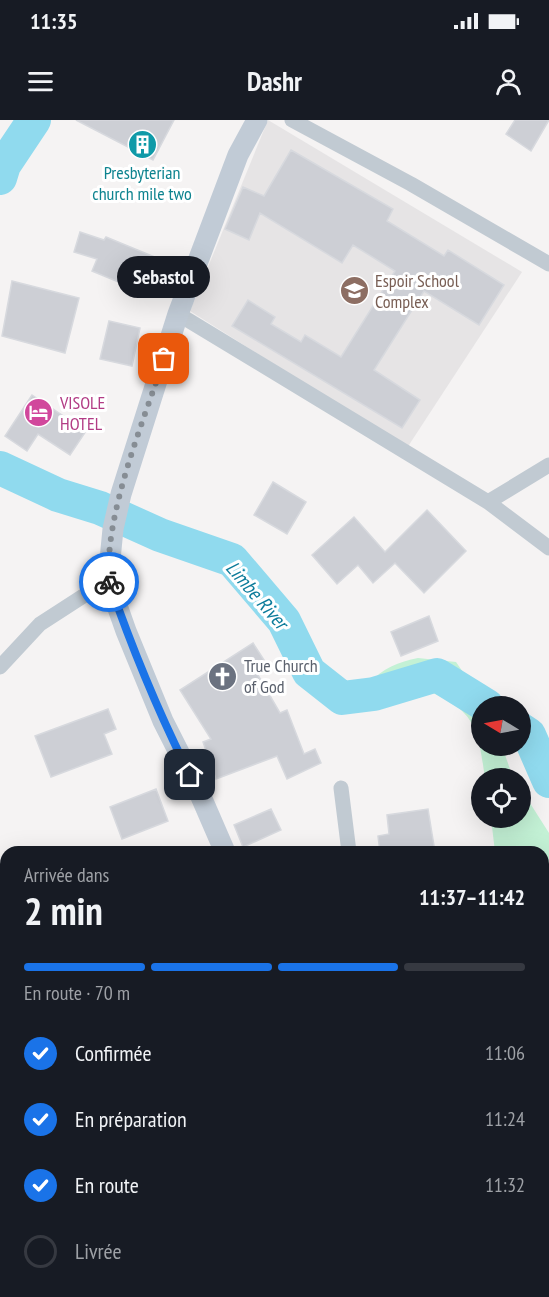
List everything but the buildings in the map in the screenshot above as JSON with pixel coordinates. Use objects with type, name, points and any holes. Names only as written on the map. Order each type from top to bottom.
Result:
[{"type":"street","points":[[222,846],[200,792],[163,721],[108,580],[113,529],[121,494],[178,314],[238,155],[257,120]]},
{"type":"street","points":[[292,120],[549,264]]},
{"type":"street","points":[[178,314],[488,502],[549,548]]},
{"type":"street","points":[[488,502],[549,465]]},
{"type":"street","points":[[0,667],[40,624],[108,580]]},
{"type":"street","points":[[341,788],[348,846]]},
{"type":"shaded area","name":"Espoir School Complex","points":[[268,120],[522,272],[407,448],[190,311]]},
{"type":"green space","points":[[418,658],[456,662],[465,675],[486,687],[491,696],[471,696],[471,723],[454,704],[427,691],[413,691],[387,700],[375,700],[369,684],[391,666]]},
{"type":"green space","points":[[482,756],[505,756],[510,768],[483,768]]},
{"type":"green space","points":[[531,805],[549,833],[549,846],[494,846],[492,828],[531,828]]},
{"type":"waterway","name":"Limbe River","points":[[0,178],[4,165],[34,120]]},
{"type":"waterway","name":"Limbe River","points":[[0,468],[58,495],[100,508],[160,535],[232,560],[284,621],[309,672],[342,698],[374,694],[437,675],[471,696]]},
{"type":"waterway","name":"Limbe River","points":[[531,740],[549,781]]},
{"type":"way so far","points":[[109,582],[113,529],[121,494],[164,359]]},
{"type":"place","name":"Presbyterian church mile two","points":[[142,144]]},
{"type":"place","name":"Espoir School Complex","points":[[354,291]]},
{"type":"place","name":"Sebastol","points":[[164,359]]},
{"type":"place","name":"VISOLE HOTEL","points":[[39,413]]},
{"type":"place","name":"True Church of God","points":[[223,676]]},
{"type":"route","points":[[109,582],[126,631],[163,721],[190,775]]}]
